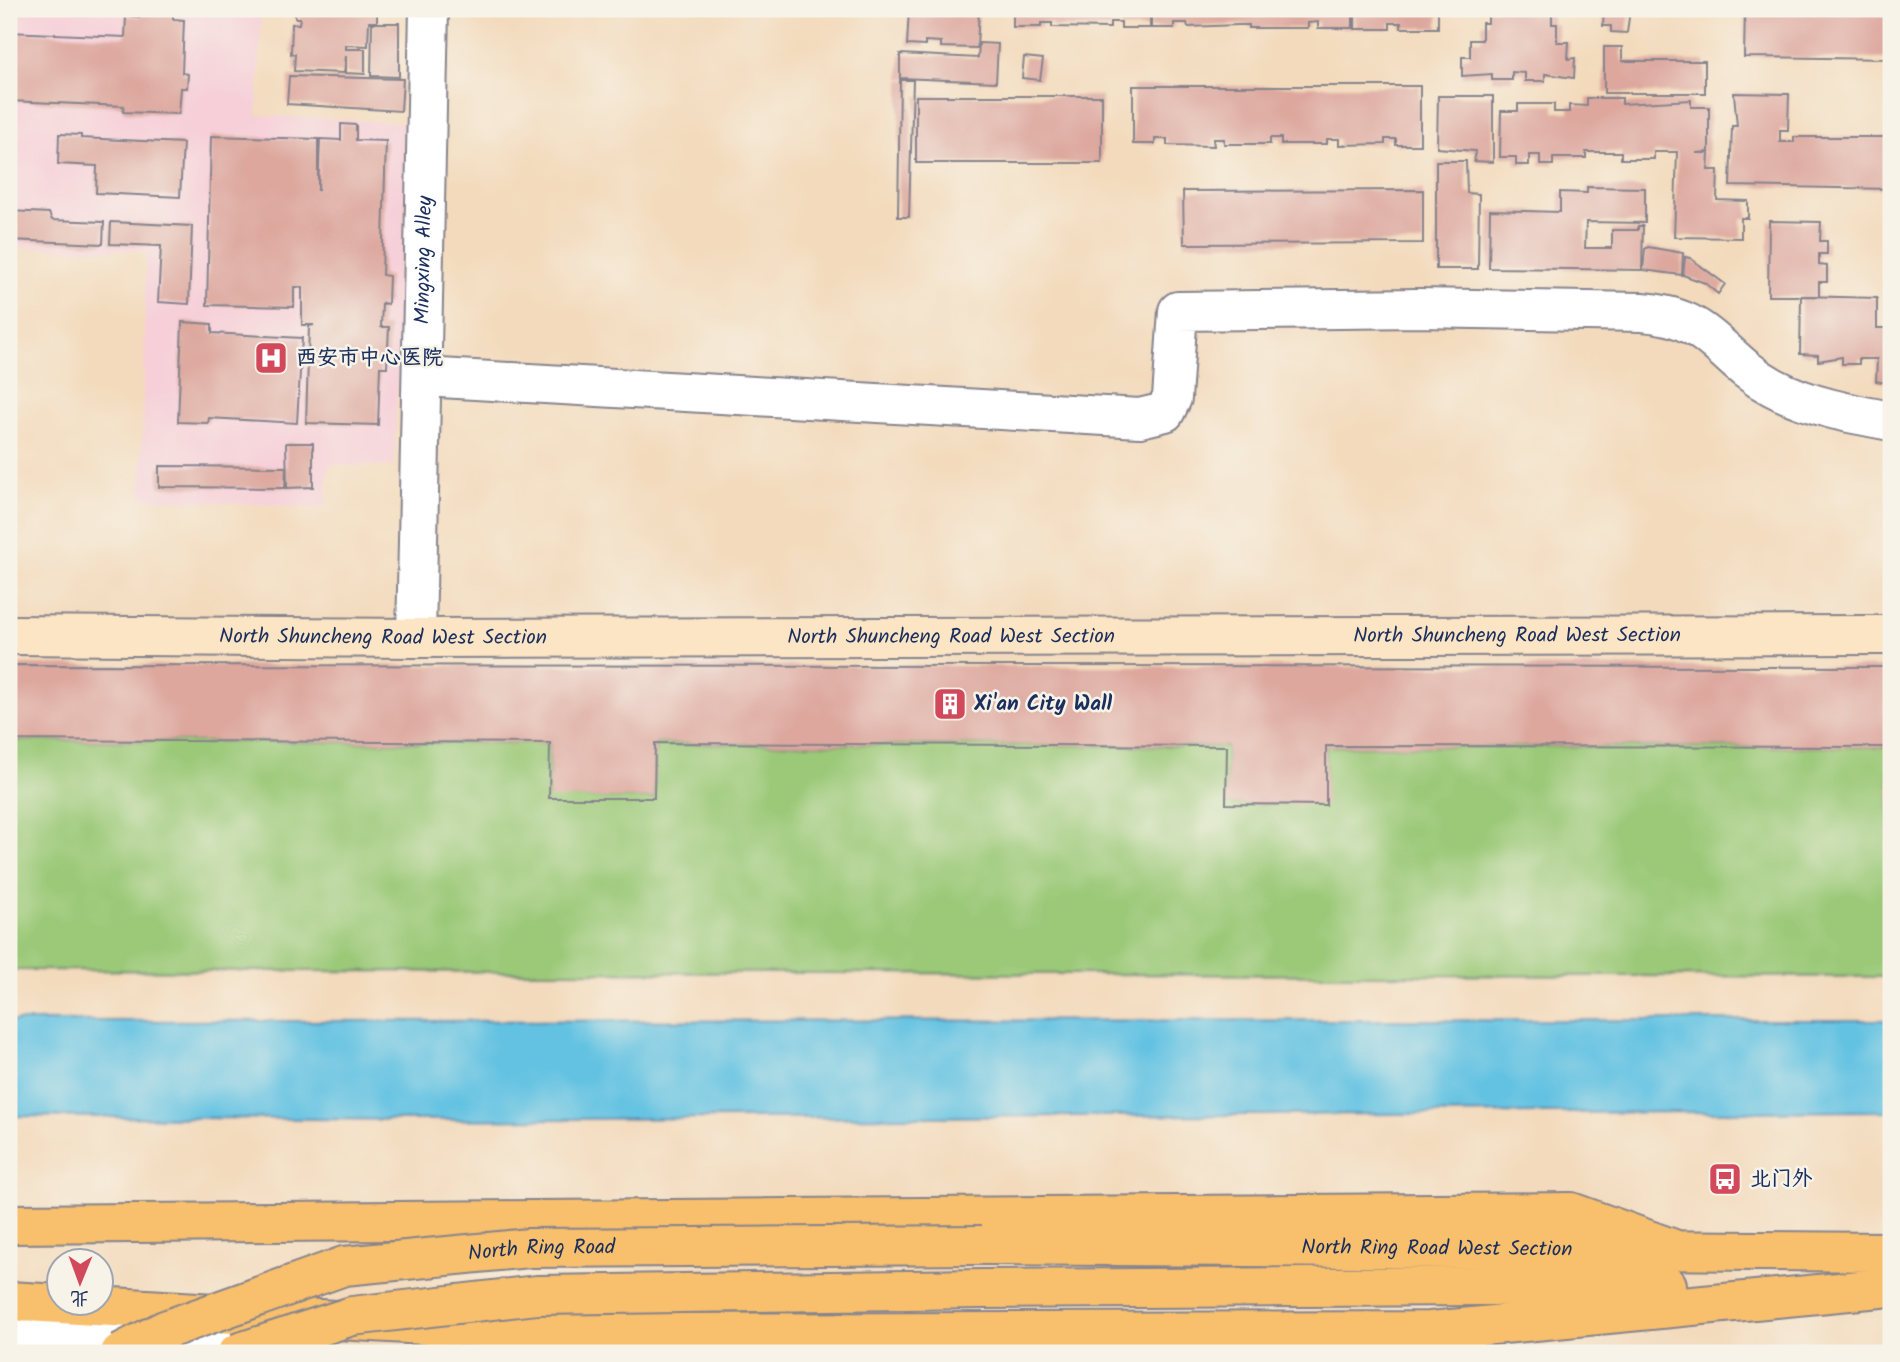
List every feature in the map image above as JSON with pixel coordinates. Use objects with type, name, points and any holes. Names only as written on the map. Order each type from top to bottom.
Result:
[{"type":"main road","points":[[9,1224],[1571,1212],[1671,1248]]},
{"type":"main road","name":"North Ring Road West Section","points":[[982,1245],[1671,1248],[1891,1252]]},
{"type":"main road","name":"North Ring Road","points":[[120,1353],[165,1330],[344,1266],[529,1248],[982,1245]]},
{"type":"main road","points":[[9,1301],[564,1333],[1430,1331],[1891,1285]]},
{"type":"main road","name":"North Ring Road West Section","points":[[983,1289],[1891,1285]]},
{"type":"main road","name":"North Ring Road","points":[[237,1353],[352,1316],[537,1294],[983,1289]]},
{"type":"street","name":"Mingxing Alley","points":[[416,638],[429,9]]},
{"type":"street","points":[[423,377],[1140,418],[1165,412],[1172,398],[1178,311],[1418,308],[1642,312],[1668,314],[1692,323],[1710,334],[1754,376],[1775,389],[1829,407],[1891,421]]},
{"type":"street","name":"North Shuncheng Road West Section","points":[[9,635],[416,638],[1891,635]]},
{"type":"street","points":[[9,1337],[306,1353]]},
{"type":"shaded area","name":"西安市中心医院","points":[[9,9],[262,9],[257,115],[409,123],[394,466],[329,465],[326,508],[141,498],[146,251],[9,247]]},
{"type":"green space","points":[[9,740],[550,743],[549,797],[654,798],[655,743],[1227,746],[1227,804],[1325,804],[1326,746],[1889,747],[1891,977],[9,970]]},
{"type":"water","points":[[1891,1020],[1891,1111],[408,1120],[9,1116],[9,1021]]},
{"type":"building","points":[[141,9],[173,9],[173,19],[184,20],[182,73],[188,74],[187,88],[181,88],[179,114],[123,112],[124,106],[9,101],[9,32],[125,37],[126,16],[140,17]]},
{"type":"building","points":[[295,9],[377,9],[377,22],[369,22],[368,46],[346,45],[346,49],[365,49],[365,74],[346,73],[346,56],[344,73],[294,71],[295,54],[291,54],[292,24],[299,24],[300,18],[295,18]]},
{"type":"building","points":[[909,9],[979,9],[977,48],[941,47],[941,42],[925,41],[925,46],[907,45]]},
{"type":"building","points":[[1013,9],[1150,9],[1150,28],[1121,28],[1121,22],[1110,22],[1110,28],[1052,27],[1052,23],[1041,23],[1041,27],[1013,27]]},
{"type":"building","points":[[1151,9],[1353,9],[1353,28],[1318,28],[1318,22],[1308,23],[1308,28],[1249,28],[1249,25],[1188,27],[1187,23],[1174,23],[1174,28],[1151,28]]},
{"type":"building","points":[[1355,9],[1438,9],[1438,28],[1401,28],[1401,23],[1390,23],[1390,29],[1355,29]]},
{"type":"building","points":[[1488,9],[1552,9],[1552,24],[1557,24],[1557,42],[1569,42],[1568,59],[1575,58],[1574,78],[1545,74],[1545,81],[1525,81],[1525,73],[1512,72],[1512,80],[1492,80],[1492,74],[1462,76],[1462,57],[1470,57],[1470,40],[1482,40],[1482,23],[1488,23]]},
{"type":"building","points":[[1604,9],[1630,9],[1627,33],[1611,32],[1611,26],[1603,26]]},
{"type":"building","points":[[1745,9],[1891,9],[1891,59],[1744,57]]},
{"type":"building","points":[[372,23],[399,23],[399,77],[371,76]]},
{"type":"building","points":[[979,43],[998,44],[996,82],[900,78],[900,54],[978,58]]},
{"type":"building","points":[[1604,47],[1622,47],[1622,61],[1705,61],[1705,93],[1604,93]]},
{"type":"building","points":[[1024,57],[1043,59],[1040,80],[1022,78]]},
{"type":"building","points":[[289,76],[403,79],[401,111],[287,104]]},
{"type":"building","points":[[900,80],[913,80],[909,217],[898,217]]},
{"type":"building","points":[[1133,86],[1420,86],[1420,145],[1396,145],[1396,139],[1385,139],[1385,144],[1339,145],[1339,139],[1327,139],[1327,144],[1281,144],[1281,138],[1270,138],[1270,144],[1224,144],[1224,139],[1213,139],[1214,146],[1167,145],[1167,139],[1155,139],[1155,144],[1133,144]]},
{"type":"building","points":[[1734,93],[1789,94],[1788,130],[1780,130],[1780,142],[1794,142],[1794,137],[1891,137],[1891,189],[1730,186],[1732,126],[1737,126]]},
{"type":"building","points":[[916,96],[1102,96],[1102,163],[916,163]]},
{"type":"building","points":[[1438,96],[1493,96],[1493,162],[1474,161],[1475,151],[1437,148]]},
{"type":"building","points":[[1587,98],[1622,98],[1622,104],[1691,100],[1691,107],[1709,107],[1709,152],[1696,153],[1709,153],[1708,170],[1718,170],[1717,200],[1748,201],[1748,218],[1741,218],[1741,238],[1674,237],[1677,152],[1654,152],[1654,159],[1621,159],[1621,152],[1586,152],[1586,158],[1553,158],[1553,165],[1540,165],[1540,155],[1529,155],[1529,165],[1516,165],[1516,157],[1500,157],[1501,111],[1518,111],[1518,104],[1554,104],[1554,112],[1569,112],[1569,105],[1587,106]]},
{"type":"building","points":[[341,124],[356,125],[356,140],[386,141],[382,275],[389,276],[388,304],[382,303],[381,327],[389,327],[387,367],[380,367],[378,425],[306,423],[309,326],[314,325],[302,325],[302,287],[294,287],[294,307],[207,305],[211,136],[318,139],[318,191],[320,139],[341,140]]},
{"type":"building","points":[[59,134],[81,135],[81,138],[183,143],[180,197],[96,193],[97,166],[58,164]]},
{"type":"building","points":[[1436,161],[1466,161],[1467,193],[1479,194],[1478,269],[1436,269]]},
{"type":"building","points":[[1587,187],[1645,188],[1645,223],[1586,222],[1585,248],[1612,248],[1612,230],[1638,230],[1638,226],[1643,226],[1642,270],[1489,268],[1490,210],[1560,212],[1560,192],[1587,193]]},
{"type":"building","points":[[1423,190],[1423,243],[1184,244],[1183,191]]},
{"type":"building","points":[[9,211],[49,213],[52,220],[104,222],[103,244],[9,240]]},
{"type":"building","points":[[1769,221],[1821,222],[1820,241],[1827,241],[1827,254],[1819,254],[1819,265],[1827,266],[1827,282],[1819,282],[1819,296],[1768,296]]},
{"type":"building","points":[[111,222],[192,226],[189,304],[158,302],[161,246],[110,244]]},
{"type":"building","points":[[1648,247],[1683,253],[1682,275],[1643,270],[1645,249]]},
{"type":"building","points":[[1685,257],[1725,284],[1718,294],[1705,283],[1683,275]]},
{"type":"building","points":[[1801,296],[1877,298],[1877,328],[1891,328],[1891,384],[1876,381],[1877,359],[1859,359],[1859,364],[1842,364],[1842,357],[1818,361],[1818,355],[1800,354]]},
{"type":"building","points":[[182,322],[212,324],[212,333],[302,338],[297,423],[209,418],[208,423],[178,422]]},
{"type":"building","points":[[286,443],[313,443],[313,487],[287,488]]},
{"type":"building","points":[[159,466],[286,467],[285,488],[159,487]]},
{"type":"building","name":"Xi'an City Wall","points":[[9,665],[1891,667],[1891,807],[1889,747],[1326,746],[1326,805],[1226,804],[1227,746],[655,743],[654,798],[549,798],[550,743],[9,740]]},
{"type":"place","name":"西安市中心医院","points":[[271,358]]},
{"type":"place","name":"Xi'an City Wall","points":[[950,704]]},
{"type":"place","name":"北门外","points":[[1725,1179]]}]
